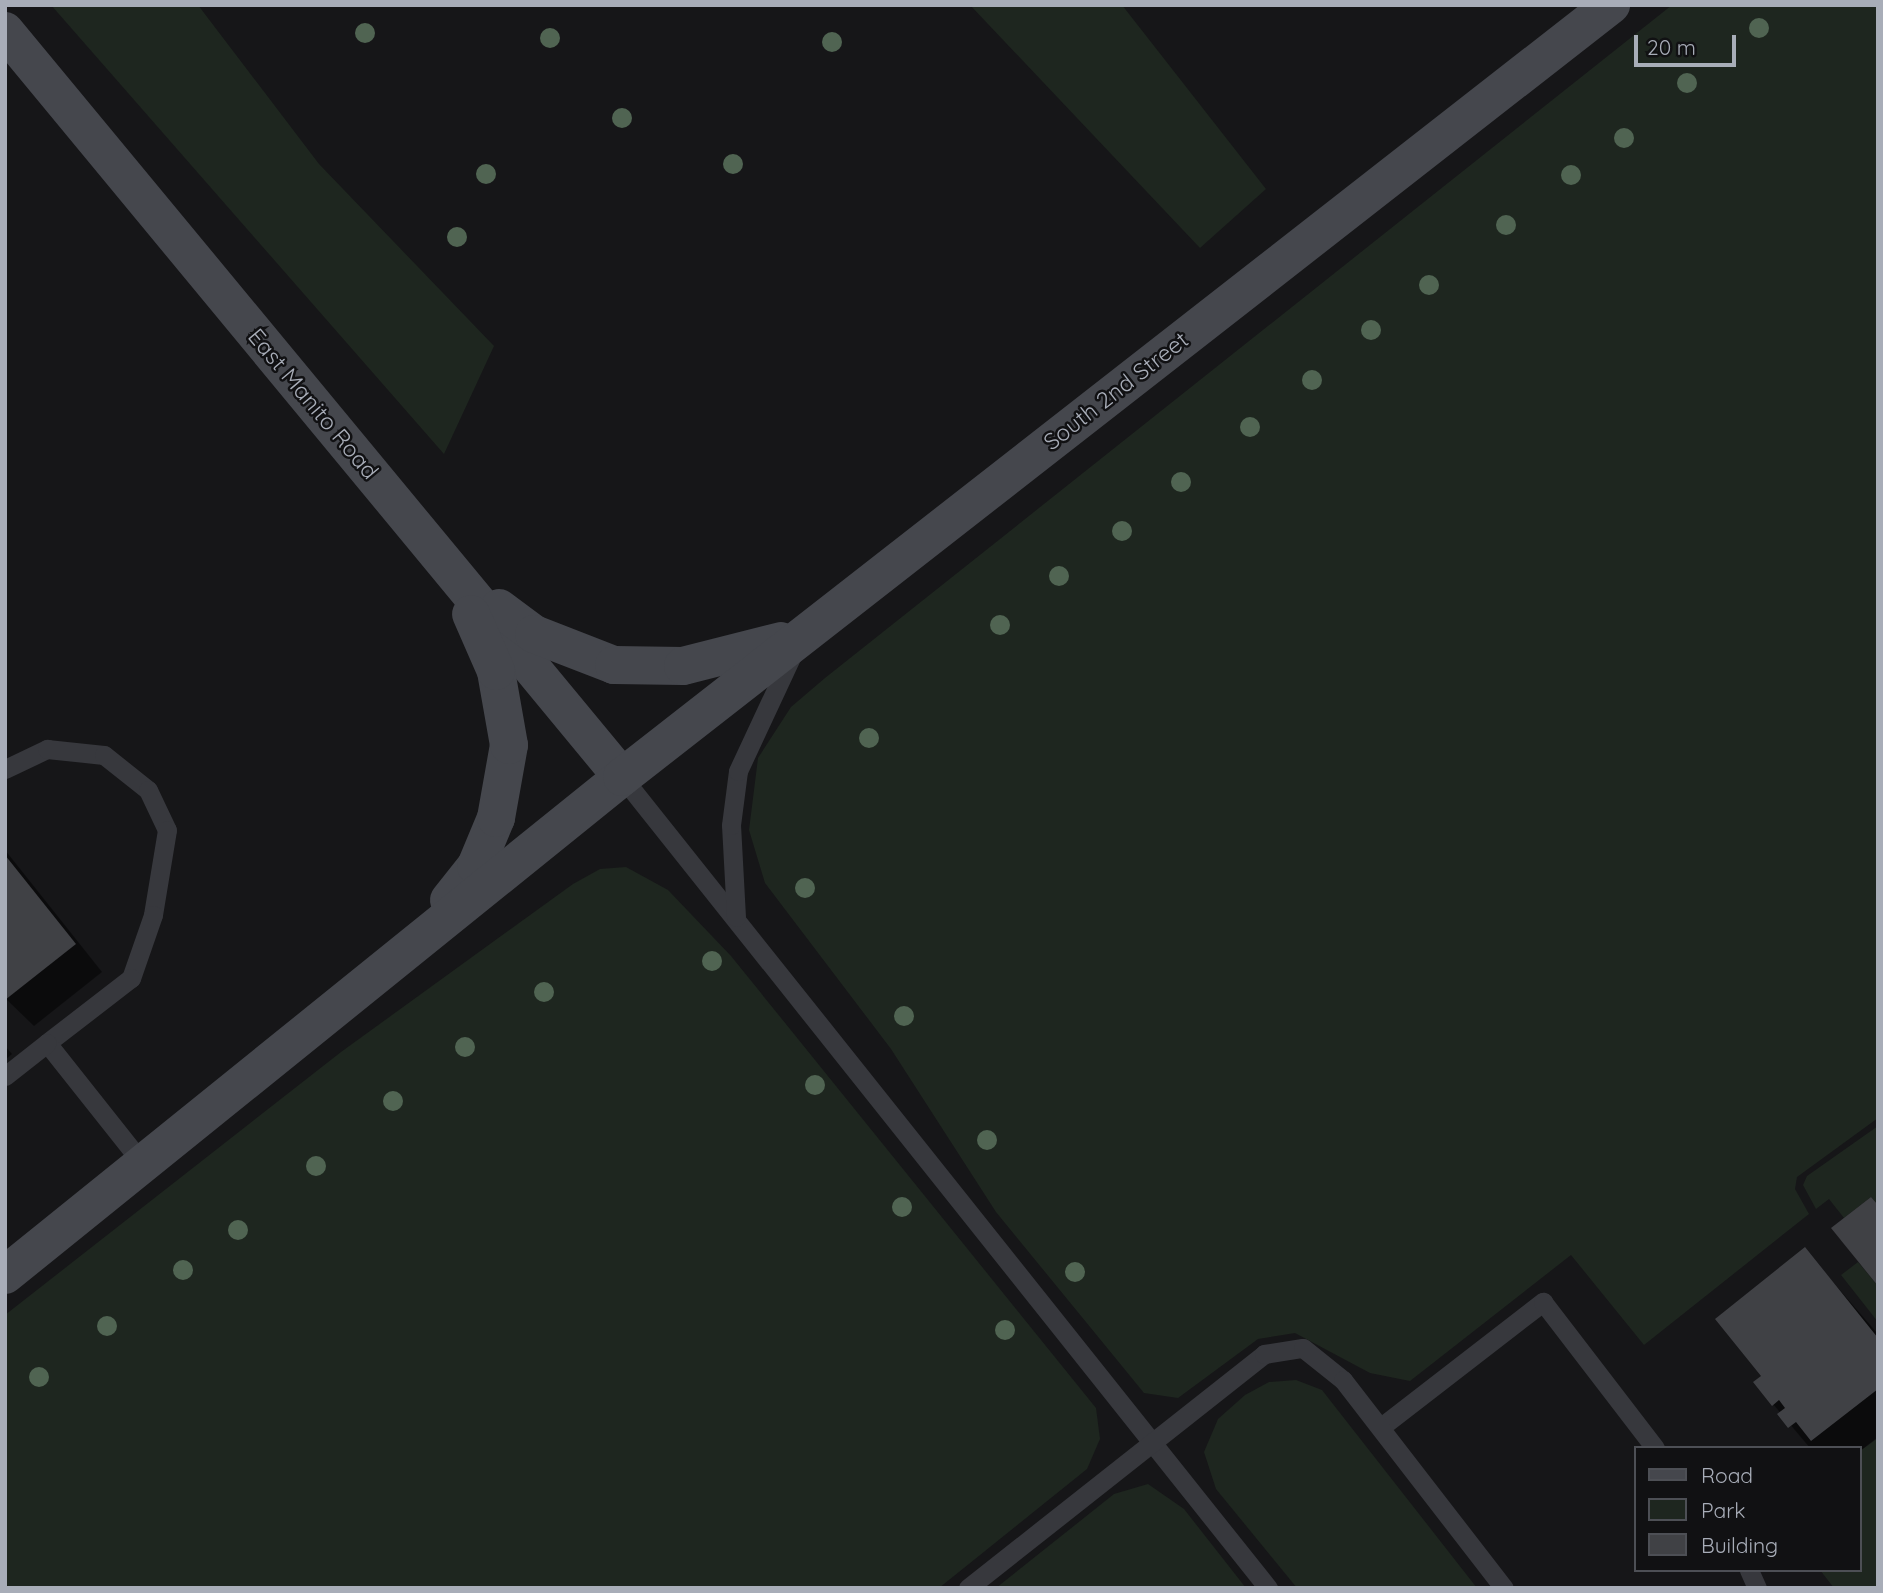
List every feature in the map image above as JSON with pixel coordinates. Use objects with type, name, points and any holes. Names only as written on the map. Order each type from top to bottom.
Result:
[{"type":"main road","name":"South 2nd Street","points":[[412,948],[803,634],[1611,5]]},
{"type":"main road","name":"East Manito Road","points":[[5,31],[622,777]]},
{"type":"main road","points":[[453,573],[534,634],[614,665],[683,666],[803,634]]},
{"type":"main road","points":[[5,1275],[412,948],[476,866],[496,818],[506,766],[505,707],[496,671],[453,573]]},
{"type":"lane","points":[[736,918],[731,825],[738,771],[803,634]]},
{"type":"lane","points":[[5,769],[47,749],[103,755],[148,790],[167,830],[153,915],[131,978],[5,1076]]},
{"type":"lane","points":[[622,777],[1268,1588]]},
{"type":"lane","points":[[47,1043],[143,1164]]},
{"type":"lane","points":[[1381,1427],[1543,1302],[1653,1446]]},
{"type":"lane","points":[[968,1588],[1265,1354],[1303,1348],[1343,1380],[1504,1588]]},
{"type":"lane","points":[[1750,1572],[1757,1588]]},
{"type":"green space","points":[[51,5],[198,5],[319,164],[494,346],[444,454]]},
{"type":"green space","points":[[970,5],[1122,5],[1266,189],[1200,248]]},
{"type":"green space","points":[[1672,5],[1878,5],[1878,1118],[1797,1177],[1795,1189],[1809,1214],[1644,1345],[1571,1255],[1410,1381],[1370,1373],[1295,1333],[1258,1339],[1178,1398],[1144,1393],[996,1212],[891,1049],[765,883],[749,830],[758,758],[791,707],[825,678]]},
{"type":"green space","points":[[626,867],[668,890],[731,956],[1096,1408],[1100,1439],[1087,1469],[939,1588],[5,1588],[5,1315],[341,1052],[573,884],[600,869]]},
{"type":"green space","points":[[1878,1126],[1878,1205],[1871,1197],[1844,1218],[1829,1199],[1816,1209],[1803,1185],[1807,1176]]},
{"type":"green space","points":[[1858,1262],[1878,1286],[1878,1322],[1841,1275]]},
{"type":"green space","points":[[1296,1380],[1322,1390],[1477,1588],[1297,1588],[1216,1489],[1204,1452],[1218,1419],[1245,1395],[1269,1382]]},
{"type":"green space","points":[[1878,1438],[1878,1588],[1834,1588],[1822,1572],[1862,1572],[1862,1450]]},
{"type":"green space","points":[[1148,1484],[1184,1509],[1246,1588],[996,1588],[1114,1494]]},
{"type":"building","points":[[5,855],[76,944],[5,1000]]},
{"type":"building","points":[[1871,1197],[1878,1205],[1878,1286],[1831,1228]]},
{"type":"building","points":[[1805,1247],[1878,1338],[1878,1389],[1811,1441],[1796,1422],[1788,1428],[1777,1414],[1785,1408],[1779,1400],[1772,1406],[1753,1382],[1761,1376],[1715,1319]]}]
